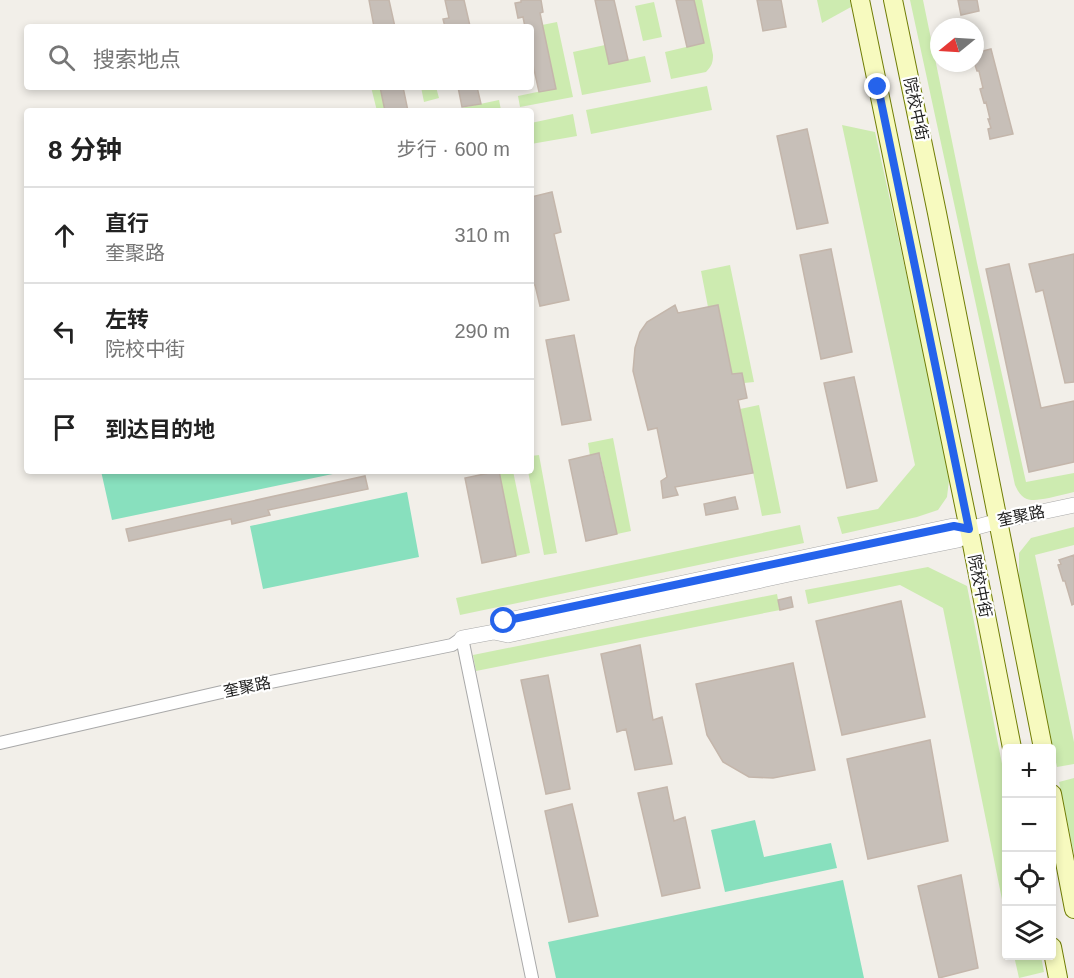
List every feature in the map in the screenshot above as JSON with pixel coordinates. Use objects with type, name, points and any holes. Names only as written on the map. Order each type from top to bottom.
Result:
[{"type":"main road","name":"院校中街","points":[[860,0],[1011,744]]},
{"type":"main road","name":"院校中街","points":[[893,0],[1042,744]]},
{"type":"main road","points":[[1053,798],[1074,909]]},
{"type":"main road","points":[[1055,960],[1058,978]]},
{"type":"street","name":"奎聚路","points":[[0,743],[226,691],[452,645],[462,638],[494,632],[508,636],[783,575],[958,540],[969,529],[1074,505]]},
{"type":"street","points":[[462,638],[532,978]]},
{"type":"green space","points":[[694,0],[702,0],[713,55],[712,62],[706,72],[671,79],[665,52],[703,43]]},
{"type":"green space","points":[[817,0],[850,0],[851,7],[822,23]]},
{"type":"green space","points":[[910,0],[923,0],[930,34],[930,72],[938,72],[977,263],[1026,482],[1074,473],[1074,492],[1049,498],[1033,500],[1025,498],[1015,485]]},
{"type":"green space","points":[[654,2],[662,37],[643,41],[635,6]]},
{"type":"green space","points":[[557,22],[573,97],[520,107],[518,96],[556,88],[542,25]]},
{"type":"green space","points":[[605,45],[609,64],[645,56],[651,82],[582,95],[573,52]]},
{"type":"green space","points":[[707,86],[712,110],[591,134],[586,110]]},
{"type":"green space","points":[[372,90],[381,90],[384,108],[376,108]]},
{"type":"green space","points":[[422,90],[437,90],[439,98],[424,102]]},
{"type":"green space","points":[[499,100],[501,108],[461,108]]},
{"type":"green space","points":[[573,114],[577,136],[534,143],[534,122]]},
{"type":"green space","points":[[842,125],[875,132],[950,472],[947,497],[938,510],[842,534],[837,517],[878,509],[915,465]]},
{"type":"green space","points":[[730,265],[754,382],[744,383],[742,373],[732,374],[718,305],[708,307],[701,271]]},
{"type":"green space","points":[[759,405],[781,513],[762,516],[740,409]]},
{"type":"green space","points":[[613,438],[631,531],[617,534],[600,454],[590,456],[588,443]]},
{"type":"green space","points":[[539,455],[557,553],[544,555],[529,474],[534,474],[534,456]]},
{"type":"green space","points":[[102,474],[333,474],[112,520]]},
{"type":"green space","points":[[500,474],[514,474],[530,553],[516,556]]},
{"type":"green space","points":[[407,492],[419,557],[263,589],[250,526]]},
{"type":"green space","points":[[800,525],[804,543],[460,615],[456,598]]},
{"type":"green space","points":[[1074,527],[1074,545],[1035,555],[1074,742],[1074,764],[1057,767],[1056,744],[1052,744],[1019,587],[1019,553],[1031,538]]},
{"type":"green space","points":[[928,567],[967,586],[1002,764],[1002,899],[943,608],[900,585],[808,604],[805,590]]},
{"type":"green space","points":[[777,594],[780,610],[476,671],[473,655]]},
{"type":"green space","points":[[1074,778],[1074,854],[1059,782]]},
{"type":"green space","points":[[755,820],[764,857],[831,843],[837,868],[725,892],[711,830]]},
{"type":"green space","points":[[843,880],[864,978],[556,978],[548,942]]},
{"type":"green space","points":[[1015,960],[1042,960],[1044,972],[1019,978]]},
{"type":"building","points":[[369,0],[389,0],[394,24],[373,24]]},
{"type":"building","points":[[445,0],[464,0],[470,24],[444,24],[443,19],[449,18]]},
{"type":"building","points":[[521,0],[541,0],[543,12],[540,13],[556,89],[539,92],[534,70],[534,24],[524,24],[523,17],[518,18],[515,3]]},
{"type":"building","points":[[595,0],[614,0],[628,60],[609,64]]},
{"type":"building","points":[[676,0],[694,0],[704,43],[687,47]]},
{"type":"building","points":[[757,0],[781,0],[786,27],[763,31]]},
{"type":"building","points":[[958,0],[977,0],[979,11],[961,15]]},
{"type":"building","points":[[991,49],[1013,134],[990,139],[988,129],[991,128],[988,119],[990,119],[980,89],[983,88],[979,72],[984,72],[984,51]]},
{"type":"building","points":[[381,90],[404,90],[407,108],[384,108]]},
{"type":"building","points":[[459,90],[478,90],[481,104],[462,107]]},
{"type":"building","points":[[807,129],[828,223],[797,229],[777,136]]},
{"type":"building","points":[[552,192],[561,232],[554,234],[569,300],[540,306],[534,285],[534,196]]},
{"type":"building","points":[[831,249],[852,352],[821,359],[800,255]]},
{"type":"building","points":[[1074,254],[1074,382],[1065,383],[1043,290],[1036,292],[1029,264]]},
{"type":"building","points":[[1009,264],[1041,408],[1074,401],[1074,462],[1029,472],[986,269]]},
{"type":"building","points":[[675,305],[678,313],[718,305],[732,374],[742,373],[747,398],[738,400],[753,473],[675,487],[678,495],[663,498],[661,481],[667,477],[657,428],[648,430],[633,371],[635,348],[640,332],[647,322]]},
{"type":"building","points":[[574,335],[591,420],[562,425],[546,340]]},
{"type":"building","points":[[854,377],[877,481],[847,488],[824,383]]},
{"type":"building","points":[[599,453],[617,534],[586,541],[569,460]]},
{"type":"building","points":[[500,474],[516,556],[482,563],[465,478]]},
{"type":"building","points":[[365,476],[368,489],[268,510],[270,515],[232,524],[231,519],[129,541],[126,529]]},
{"type":"building","points":[[735,497],[738,509],[706,515],[704,504]]},
{"type":"building","points":[[1074,555],[1074,604],[1072,605],[1058,565],[1061,564],[1059,560]]},
{"type":"building","points":[[791,597],[793,607],[780,610],[778,600]]},
{"type":"building","points":[[901,601],[925,717],[842,735],[816,621]]},
{"type":"building","points":[[640,645],[653,720],[662,717],[672,764],[635,770],[626,729],[617,732],[601,654]]},
{"type":"building","points":[[793,663],[815,770],[773,778],[749,777],[723,762],[707,735],[696,684]]},
{"type":"building","points":[[548,675],[570,789],[546,794],[521,680]]},
{"type":"building","points":[[930,740],[948,841],[868,859],[847,759]]},
{"type":"building","points":[[667,787],[674,821],[685,817],[700,888],[662,896],[638,793]]},
{"type":"building","points":[[572,804],[598,916],[569,922],[545,811]]},
{"type":"building","points":[[961,875],[978,968],[939,978],[918,886]]},
{"type":"route","points":[[504,621],[954,526],[969,529],[878,87]]}]
